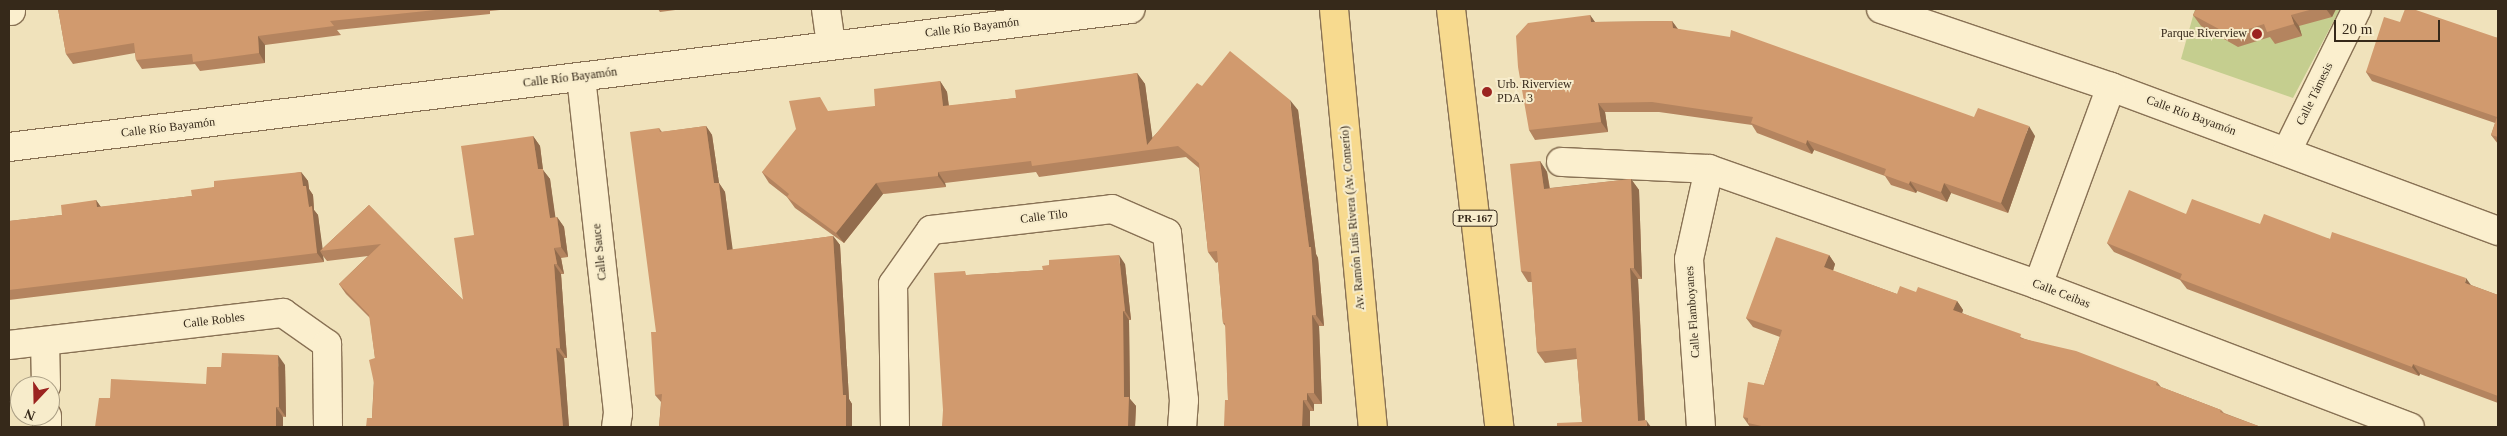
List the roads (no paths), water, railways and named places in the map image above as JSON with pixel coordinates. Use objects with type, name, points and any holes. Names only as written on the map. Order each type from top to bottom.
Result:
[{"type":"main road","name":"Av. Ramón Luis Rivera (Av. Comerío)","points":[[1334,9],[1373,427]]},
{"type":"main road","name":"PR-167","points":[[1451,9],[1499,427]]},
{"type":"street","points":[[826,9],[831,46]]},
{"type":"street","name":"Calle Río Bayamón","points":[[9,148],[1131,9]]},
{"type":"street","name":"Calle Río Bayamón","points":[[1881,9],[2110,87],[2498,231]]},
{"type":"street","name":"Calle Támesis","points":[[2286,151],[2357,9]]},
{"type":"street","name":"Calle Sauce","points":[[581,77],[618,412],[616,427]]},
{"type":"street","points":[[2038,285],[2110,87]]},
{"type":"street","name":"Calle Ceibas","points":[[1561,162],[1709,168],[2038,285],[2410,427]]},
{"type":"street","name":"Calle Flamboyanes","points":[[1701,427],[1689,259],[1709,168]]},
{"type":"street","name":"Calle Tilo","points":[[895,427],[893,284],[931,230],[1112,208],[1167,233],[1184,400],[1182,427]]},
{"type":"street","name":"Calle Robles","points":[[9,345],[283,313],[327,344],[328,427]]},
{"type":"street","points":[[45,341],[46,376]]},
{"type":"place","name":"Parque Riverview","points":[[2257,34]]},
{"type":"place","name":"Urb. Riverview PDA. 3","points":[[1487,92]]}]
